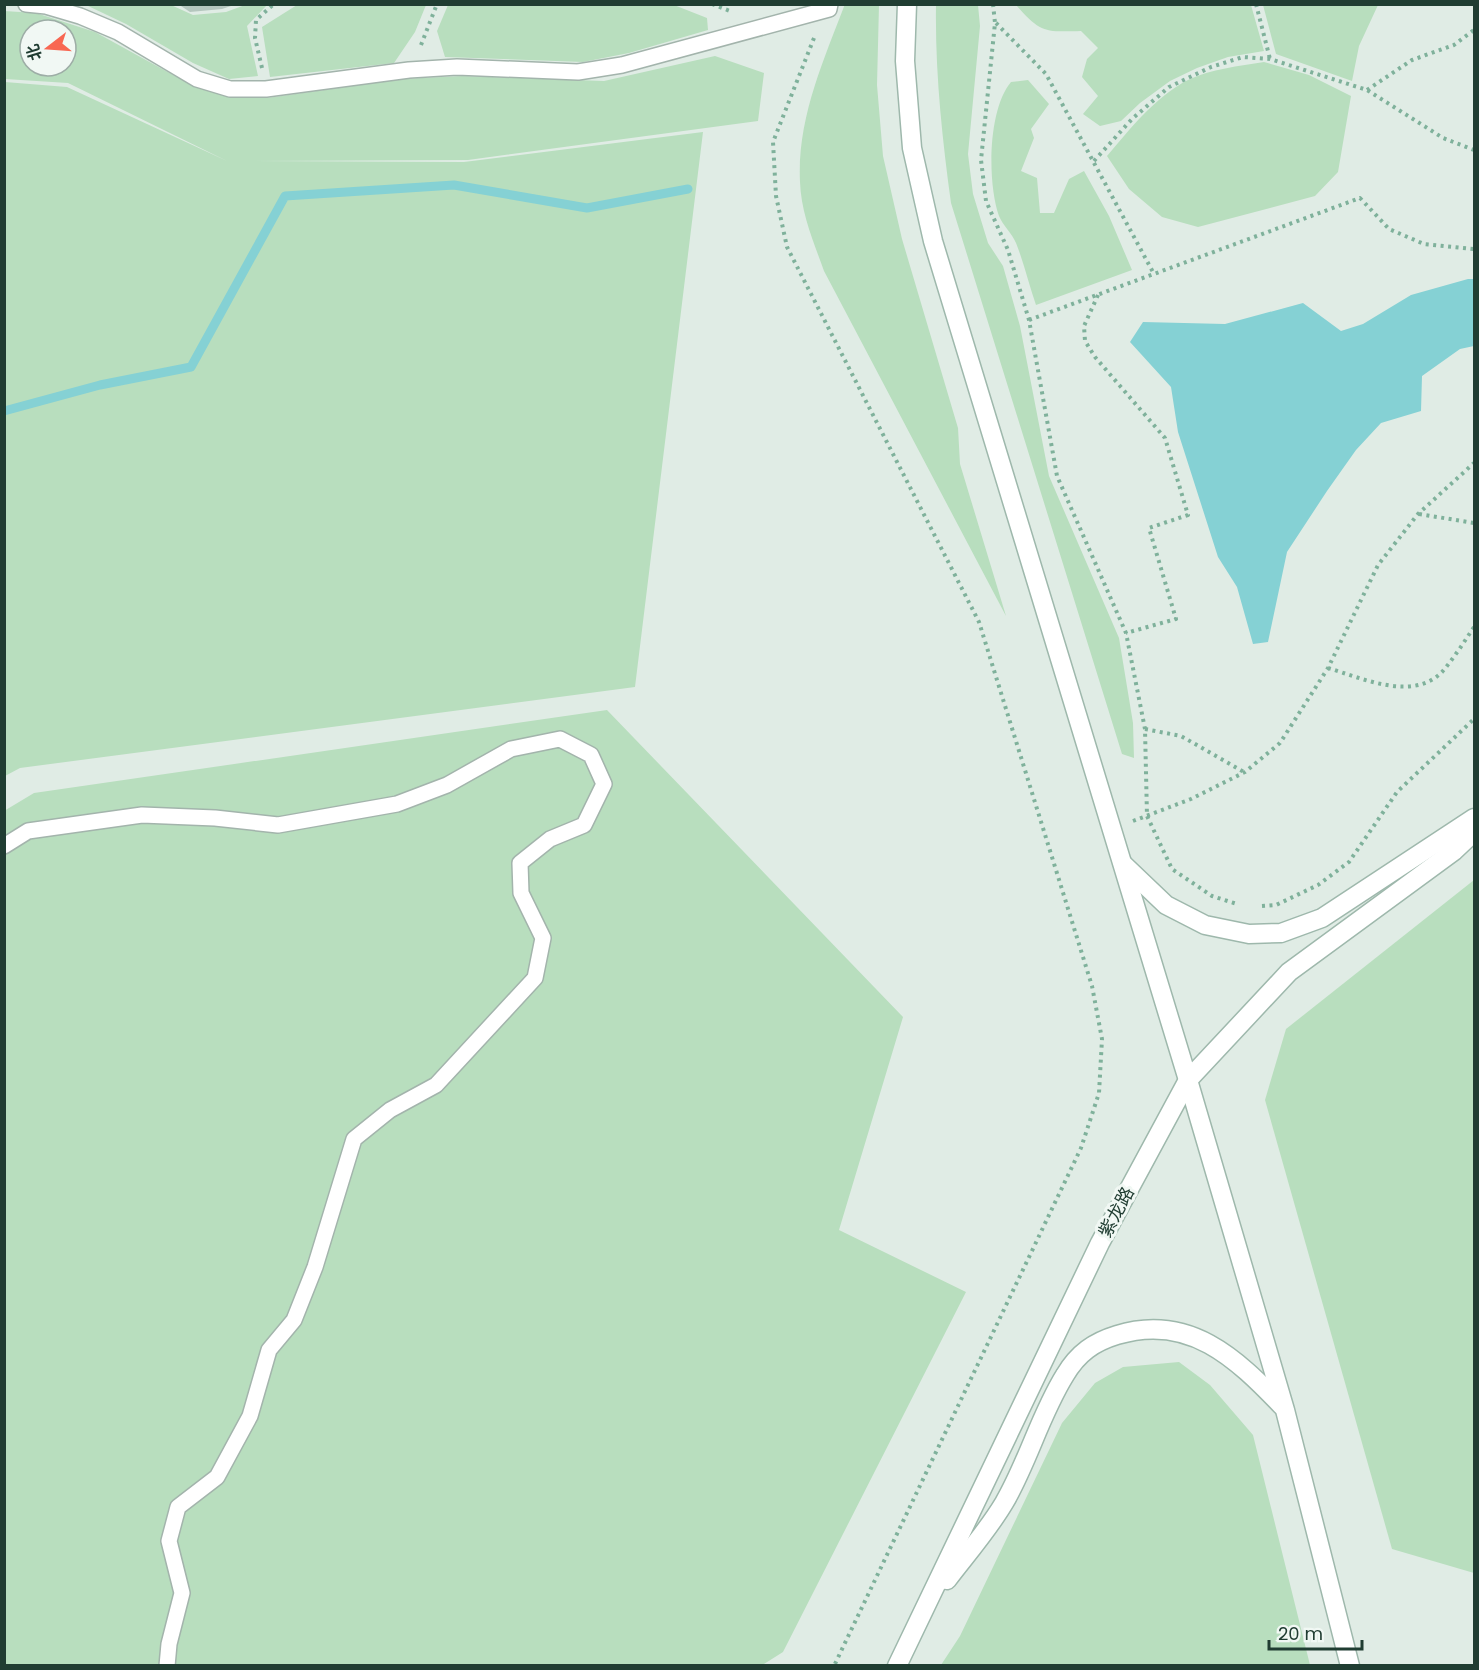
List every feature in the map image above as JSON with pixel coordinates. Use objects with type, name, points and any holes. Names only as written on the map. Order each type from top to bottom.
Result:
[{"type":"street","points":[[907,4],[905,61],[912,148],[933,241],[1188,1080],[1285,1410],[1350,1665]]},
{"type":"street","points":[[1122,863],[1166,905],[1205,924],[1250,934],[1281,933],[1322,918],[1474,818]]},
{"type":"street","name":"紫龙路","points":[[1454,851],[1474,832]]},
{"type":"street","name":"紫龙路","points":[[897,1665],[1100,1243],[1188,1080],[1289,972],[1454,851],[1474,839]]},
{"type":"street","points":[[921,1615],[1004,1504],[1065,1374],[1093,1343],[1132,1331],[1172,1330],[1181,1333],[1209,1343],[1244,1367],[1285,1410]]},
{"type":"lane","points":[[26,4],[46,6],[89,20],[118,33],[198,79],[230,89],[266,89],[409,70],[457,67],[578,72],[622,65],[829,7]]},
{"type":"lane","points":[[4,846],[28,831],[142,815],[215,818],[278,825],[397,804],[447,785],[511,749],[560,739],[591,755],[604,784],[584,825],[550,839],[520,863],[521,893],[543,938],[535,978],[436,1085],[390,1110],[354,1139],[315,1268],[294,1320],[269,1350],[250,1416],[217,1477],[178,1507],[169,1541],[182,1593],[169,1644],[167,1665]]},
{"type":"path","points":[[266,89],[255,29],[256,20],[274,4]]},
{"type":"path","points":[[409,70],[431,24],[437,4]]},
{"type":"path","points":[[993,4],[995,23],[981,160],[986,201],[1008,250],[1029,320],[1058,476],[1126,633],[1145,729],[1148,816],[1172,869],[1212,896],[1239,905]]},
{"type":"path","points":[[1256,4],[1270,59]]},
{"type":"path","points":[[829,7],[807,52],[774,142],[776,196],[787,247],[979,622],[1092,986],[1102,1039],[1100,1093],[1081,1148],[834,1665]]},
{"type":"path","points":[[995,23],[1046,74],[1154,274]]},
{"type":"path","points":[[1367,90],[1412,60],[1454,45],[1474,30]]},
{"type":"path","points":[[1094,161],[1132,119],[1169,87],[1211,67],[1243,57],[1270,59],[1367,90],[1443,138],[1474,150]]},
{"type":"path","points":[[1029,320],[1360,198],[1389,229],[1424,243],[1474,249]]},
{"type":"path","points":[[1098,294],[1084,326],[1085,341],[1095,357],[1165,438],[1188,515],[1149,528],[1176,619],[1126,633]]},
{"type":"path","points":[[1112,830],[1191,799],[1245,772],[1280,743],[1328,668],[1378,565],[1418,514],[1474,463]]},
{"type":"path","points":[[1418,514],[1474,523]]},
{"type":"path","points":[[1328,668],[1395,687],[1420,685],[1440,673],[1474,627]]},
{"type":"path","points":[[1257,907],[1276,905],[1308,890],[1349,862],[1397,792],[1474,719]]},
{"type":"path","points":[[1145,729],[1181,736],[1245,772]]},
{"type":"green space","points":[[845,4],[879,5],[877,85],[883,156],[902,239],[958,428],[960,464],[1006,616],[824,271],[805,216],[801,194],[800,159],[807,113],[828,47]]},
{"type":"green space","points":[[86,5],[171,5],[193,15],[226,12],[245,5],[267,5],[247,26],[258,76],[229,79],[193,63],[126,24]]},
{"type":"green space","points":[[297,5],[426,5],[415,32],[394,63],[270,77],[262,27]]},
{"type":"green space","points":[[448,5],[674,5],[707,18],[708,30],[629,53],[583,62],[445,57],[437,31]]},
{"type":"green space","points":[[936,5],[978,5],[980,26],[968,154],[973,194],[988,243],[1003,266],[1020,326],[1049,476],[1119,638],[1133,723],[1134,758],[1122,754],[951,203],[940,104]]},
{"type":"green space","points":[[1016,5],[1251,5],[1264,51],[1228,57],[1197,68],[1170,81],[1140,103],[1121,121],[1100,126],[1083,114],[1098,96],[1082,77],[1087,59],[1098,48],[1081,31],[1051,31],[1038,26]]},
{"type":"green space","points":[[1263,5],[1378,5],[1359,46],[1352,81],[1276,54]]},
{"type":"green space","points":[[4,11],[36,13],[52,18],[18,18],[18,78],[78,78],[78,27],[95,32],[175,76],[221,95],[267,98],[402,79],[462,76],[604,81],[715,56],[764,73],[758,121],[468,160],[253,161],[464,162],[703,132],[635,687],[20,768],[5,776],[5,82],[67,87],[227,161],[68,83],[5,79]]},
{"type":"green space","points":[[1264,62],[1309,75],[1351,96],[1338,172],[1315,196],[1198,227],[1162,217],[1129,189],[1107,156],[1144,114],[1176,87],[1206,73]]},
{"type":"green space","points":[[1028,80],[1049,104],[1031,129],[1034,138],[1021,171],[1037,178],[1040,213],[1054,213],[1069,179],[1084,171],[1109,216],[1132,270],[1036,305],[1016,243],[999,216],[991,166],[994,127],[1003,94],[1011,82]]},
{"type":"green space","points":[[607,710],[903,1017],[839,1230],[966,1292],[783,1652],[761,1666],[5,1665],[4,811],[34,793]]},
{"type":"green space","points":[[1474,880],[1474,1573],[1392,1549],[1265,1100],[1286,1029]]},
{"type":"green space","points":[[1179,1362],[1210,1385],[1253,1435],[1310,1665],[941,1665],[960,1636],[1062,1423],[1095,1383],[1123,1367]]},
{"type":"water","points":[[1474,279],[1474,346],[1460,349],[1422,376],[1421,411],[1381,423],[1356,450],[1287,552],[1268,642],[1253,644],[1237,587],[1218,557],[1178,432],[1171,387],[1130,342],[1143,322],[1225,324],[1303,303],[1341,331],[1363,324],[1411,295]]},
{"type":"building","points":[[178,4],[234,5],[222,9],[190,12]]},
{"type":"waterway","points":[[4,411],[100,385],[191,367],[285,196],[454,185],[587,208],[688,189]]}]
